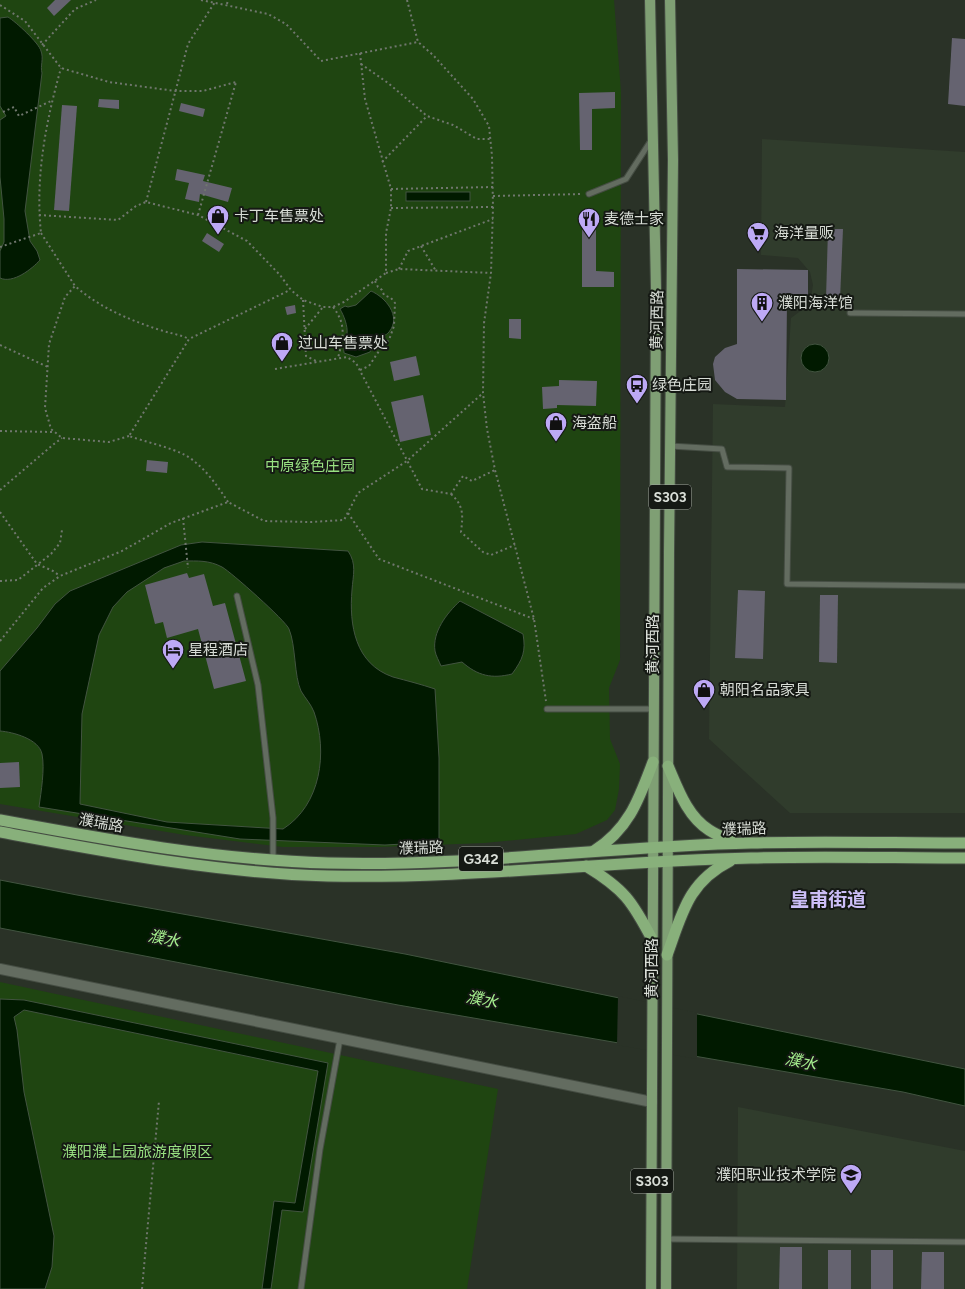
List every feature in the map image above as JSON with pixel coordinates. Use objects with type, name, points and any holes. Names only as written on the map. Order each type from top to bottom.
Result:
[{"type":"highway","points":[[593,852],[606,844],[620,831],[630,816],[653,762]]},
{"type":"highway","points":[[668,766],[684,800],[694,816],[708,830],[735,844]]},
{"type":"highway","name":"濮瑞路","points":[[0,820],[157,848],[326,864],[384,864],[735,844],[965,843]]},
{"type":"highway","name":"濮瑞路","points":[[0,832],[176,862],[326,876],[431,875],[735,858],[965,858]]},
{"type":"highway","points":[[667,955],[691,894],[701,880],[717,868],[735,858]]},
{"type":"highway","points":[[585,866],[615,885],[630,900],[652,940]]},
{"type":"main road","name":"黄河西路","points":[[650,0],[656,297],[652,848],[651,1289]]},
{"type":"main road","name":"黄河西路","points":[[666,1289],[667,847],[673,160],[670,0]]},
{"type":"street","points":[[0,969],[652,1102]]},
{"type":"lane","points":[[589,194],[626,180],[653,136]]},
{"type":"lane","points":[[850,313],[965,314]]},
{"type":"lane","points":[[670,446],[722,449],[727,467],[790,468],[788,584],[965,586]]},
{"type":"lane","points":[[237,596],[258,685],[273,818],[273,860]]},
{"type":"lane","points":[[547,709],[653,709]]},
{"type":"lane","points":[[301,1289],[320,1149],[340,1039]]},
{"type":"lane","points":[[666,1239],[965,1242]]},
{"type":"path","points":[[42,45],[75,9],[96,0]]},
{"type":"path","points":[[201,0],[227,4],[268,14],[286,24],[321,61],[418,42]]},
{"type":"path","points":[[227,4],[228,0]]},
{"type":"path","points":[[407,0],[418,42],[433,55],[473,99],[489,126],[491,139],[493,219],[491,273],[484,323],[483,393],[487,429],[495,470],[534,619],[547,709]]},
{"type":"path","points":[[146,202],[188,44],[215,2]]},
{"type":"path","points":[[0,5],[25,21],[61,68],[109,82],[175,91],[203,91],[236,82],[198,215]]},
{"type":"path","points":[[360,53],[365,99],[391,189],[391,208],[386,233],[386,273]]},
{"type":"path","points":[[361,64],[388,83],[427,116],[453,125],[477,139],[491,139]]},
{"type":"path","points":[[61,68],[51,101],[41,162],[39,215],[41,233],[75,286],[91,300],[140,324],[178,334],[189,339]]},
{"type":"path","points":[[3,112],[14,107],[19,116],[51,101]]},
{"type":"path","points":[[382,162],[427,116]]},
{"type":"path","points":[[391,189],[493,187]]},
{"type":"path","points":[[493,196],[589,194]]},
{"type":"path","points":[[39,215],[118,220],[136,206],[146,202],[198,215],[248,241],[280,274],[291,290],[303,300],[323,307],[333,307],[357,294],[386,273],[398,269],[491,273]]},
{"type":"path","points":[[391,208],[493,207]]},
{"type":"path","points":[[398,269],[408,251],[493,219]]},
{"type":"path","points":[[0,247],[41,233]]},
{"type":"path","points":[[421,245],[436,271]]},
{"type":"path","points":[[360,370],[369,366],[383,345],[389,340],[394,326],[395,303],[391,298],[384,295],[382,290],[375,282]]},
{"type":"path","points":[[53,432],[45,408],[49,344],[65,297],[75,286]]},
{"type":"path","points":[[129,436],[189,339],[291,290]]},
{"type":"path","points":[[303,300],[306,356],[317,362]]},
{"type":"path","points":[[304,330],[323,307]]},
{"type":"path","points":[[333,307],[340,316],[343,328],[338,358]]},
{"type":"path","points":[[0,345],[48,367]]},
{"type":"path","points":[[275,369],[347,357],[356,363],[422,489],[451,494],[460,502],[463,516],[462,532],[483,552],[491,555],[515,545]]},
{"type":"path","points":[[0,431],[53,432],[62,438],[110,442],[129,436],[185,455],[205,472],[218,486],[228,502],[264,521],[311,522],[344,520],[358,493],[407,461],[483,393]]},
{"type":"path","points":[[0,490],[62,438]]},
{"type":"path","points":[[451,494],[463,476],[472,480],[495,470]]},
{"type":"path","points":[[0,641],[43,588],[60,576],[122,550],[170,523],[228,502]]},
{"type":"path","points":[[0,512],[37,564],[60,576]]},
{"type":"path","points":[[348,513],[379,559],[534,619]]},
{"type":"path","points":[[183,518],[188,568]]},
{"type":"path","points":[[0,581],[18,580],[51,554],[60,543],[62,530]]},
{"type":"path","points":[[142,1289],[159,1101]]},
{"type":"shaded area","points":[[762,139],[965,152],[965,813],[790,813],[709,739],[713,404],[785,407],[791,318],[810,304],[813,285],[810,272],[798,258],[761,255]]},
{"type":"shaded area","name":"濮阳职业技术学院","points":[[738,1107],[965,1151],[965,1289],[737,1289]]},
{"type":"green space","name":"中原绿色庄园","points":[[0,0],[614,0],[621,92],[620,660],[609,688],[610,739],[620,764],[619,789],[615,810],[607,820],[576,834],[484,843],[380,847],[283,847],[185,835],[0,804]]},
{"type":"green space","name":"濮阳濮上园旅游度假区","points":[[0,982],[498,1089],[467,1289],[0,1289]]},
{"type":"water","points":[[8,17],[32,38],[42,54],[42,73],[25,211],[30,241],[37,251],[40,260],[22,275],[11,279],[5,279],[0,278],[0,251],[4,242],[4,219],[0,177],[0,120],[6,116],[0,106],[0,18]]},
{"type":"water","points":[[406,192],[470,192],[470,201],[406,201]]},
{"type":"water","points":[[371,291],[382,298],[390,308],[394,320],[393,326],[388,333],[375,341],[370,352],[356,357],[344,353],[347,328],[340,309],[345,306],[348,307],[356,305]]},
{"type":"water","points":[[815,344],[825,348],[829,358],[825,368],[815,372],[805,368],[801,358],[805,348]]},
{"type":"water","points":[[202,542],[348,551],[353,560],[354,574],[351,603],[352,617],[357,642],[363,653],[370,663],[380,671],[393,677],[435,689],[439,758],[439,842],[385,845],[240,839],[39,807],[43,773],[42,754],[40,749],[31,740],[12,733],[0,731],[0,671],[37,628],[55,604],[70,591],[181,545]],"holes":[[[184,561],[208,562],[222,567],[258,597],[286,624],[289,629],[293,644],[299,685],[301,691],[313,709],[318,728],[320,760],[318,776],[313,792],[306,806],[296,819],[283,829],[167,822],[80,804],[82,714],[99,635],[113,607],[127,592],[164,568]]]},
{"type":"water","points":[[460,601],[523,634],[523,655],[512,674],[498,676],[486,675],[468,667],[462,662],[441,666],[435,651],[438,630],[450,611]]},
{"type":"water","name":"濮水","points":[[0,880],[405,954],[965,1069],[965,1106],[903,1092],[398,1005],[0,928]]},
{"type":"water","points":[[0,999],[24,1000],[328,1063],[303,1212],[282,1210],[271,1289],[262,1289],[274,1201],[295,1203],[318,1071],[24,1010],[14,1017],[17,1030],[24,1092],[54,1236],[52,1267],[45,1289],[0,1289]]},
{"type":"pier","points":[[618,996],[697,1013],[697,1059],[617,1045]]},
{"type":"building","points":[[55,0],[71,0],[54,16],[47,8]]},
{"type":"building","points":[[952,38],[965,39],[965,106],[948,104]]},
{"type":"building","points":[[615,92],[615,108],[592,109],[592,150],[580,150],[579,93]]},
{"type":"building","points":[[99,99],[119,100],[119,109],[98,107]]},
{"type":"building","points":[[181,103],[205,109],[203,117],[179,111]]},
{"type":"building","points":[[62,105],[77,106],[69,211],[54,210]]},
{"type":"building","points":[[177,169],[205,175],[203,181],[232,188],[228,202],[200,194],[199,202],[185,199],[189,183],[175,180]]},
{"type":"building","points":[[828,229],[843,229],[840,300],[826,299]]},
{"type":"building","points":[[582,230],[596,230],[596,271],[614,272],[614,287],[582,287]]},
{"type":"building","points":[[207,233],[224,244],[219,252],[202,241]]},
{"type":"building","name":"濮阳海洋馆","points":[[737,269],[808,270],[808,299],[787,300],[786,400],[737,399],[725,392],[715,380],[713,364],[715,357],[725,348],[737,344]]},
{"type":"building","points":[[295,305],[296,313],[287,315],[285,307]]},
{"type":"building","points":[[509,319],[521,319],[521,339],[509,338]]},
{"type":"building","points":[[416,356],[420,375],[394,381],[390,362]]},
{"type":"building","points":[[559,380],[597,381],[596,406],[557,405],[557,408],[543,409],[542,387],[559,386]]},
{"type":"building","points":[[423,395],[431,435],[400,442],[391,402]]},
{"type":"building","points":[[147,460],[168,462],[167,473],[146,471]]},
{"type":"building","points":[[187,573],[189,578],[204,574],[213,606],[225,603],[246,681],[214,689],[198,629],[167,638],[163,622],[155,624],[145,585]]},
{"type":"building","points":[[738,590],[765,591],[763,659],[735,658]]},
{"type":"building","points":[[820,595],[838,595],[837,663],[819,662]]},
{"type":"building","points":[[19,762],[20,787],[0,788],[0,763]]},
{"type":"building","points":[[780,1247],[802,1247],[802,1289],[779,1289]]},
{"type":"building","points":[[828,1250],[851,1250],[851,1289],[828,1289]]},
{"type":"building","points":[[871,1250],[893,1250],[893,1289],[871,1289]]},
{"type":"building","points":[[922,1252],[944,1252],[944,1289],[921,1289]]},
{"type":"place","name":"卡丁车售票处","points":[[218,236]]},
{"type":"place","name":"麦德士家","points":[[589,238]]},
{"type":"place","name":"海洋量贩","points":[[758,252]]},
{"type":"place","name":"濮阳海洋馆","points":[[762,322]]},
{"type":"place","name":"过山车售票处","points":[[282,362]]},
{"type":"place","name":"绿色庄园","points":[[637,404]]},
{"type":"place","name":"海盗船","points":[[556,442]]},
{"type":"place","name":"星程酒店","points":[[173,670]]},
{"type":"place","name":"朝阳名品家具","points":[[704,710]]},
{"type":"place","name":"濮阳职业技术学院","points":[[851,1194]]},
{"type":"district","name":"皇甫街道","points":[[828,899]]}]
